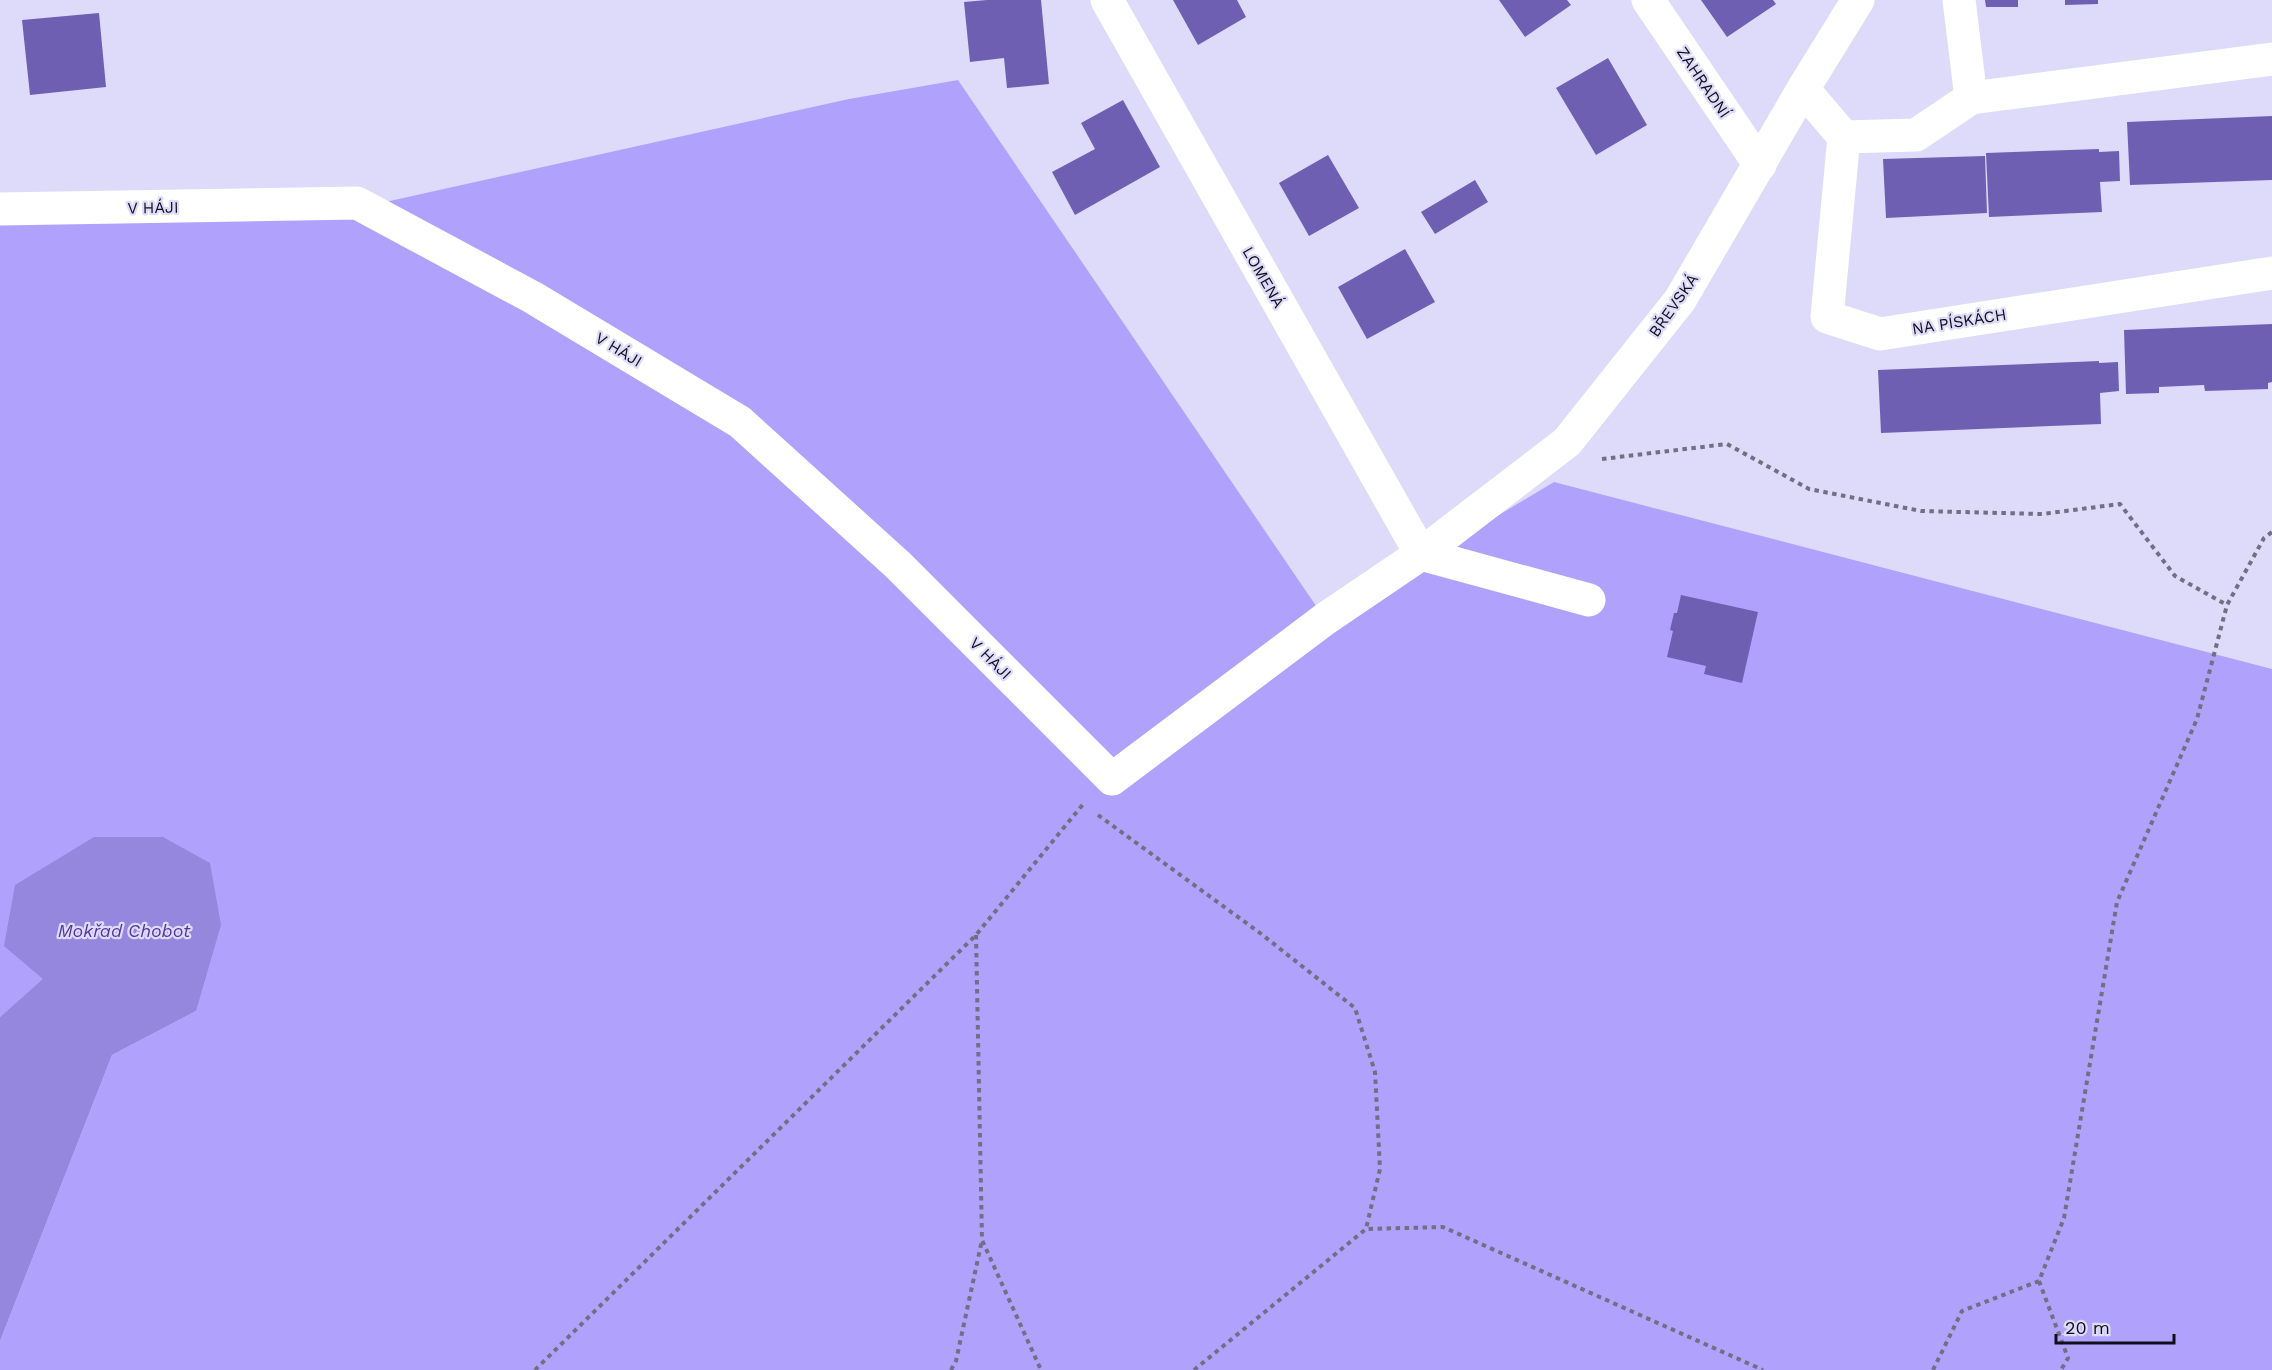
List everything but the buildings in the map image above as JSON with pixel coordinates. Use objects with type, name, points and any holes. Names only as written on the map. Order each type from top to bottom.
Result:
[{"type":"street","name":"LOMENÁ","points":[[1107,0],[1421,554]]},
{"type":"street","name":"ZAHRADNÍ","points":[[1648,0],[1760,165]]},
{"type":"street","name":"BŘEVSKÁ","points":[[1112,779],[1325,619],[1421,554],[1567,442],[1680,300],[1803,89],[1858,0]]},
{"type":"street","points":[[1959,0],[1971,98]]},
{"type":"street","points":[[1803,89],[1844,137],[1916,135],[1971,98],[2272,59]]},
{"type":"street","name":"NA PÍSKÁCH","points":[[1844,137],[1827,317],[1880,333],[2272,273]]},
{"type":"street","name":"V HÁJI","points":[[0,209],[357,203],[532,297],[740,422],[898,565],[1112,779]]},
{"type":"street","points":[[1421,554],[1589,600]]},
{"type":"path","points":[[1596,460],[1727,444],[1809,489],[1921,511],[2042,514],[2120,504],[2175,576],[2227,605]]},
{"type":"path","points":[[2061,1370],[2068,1358],[2039,1281],[2064,1218],[2117,902],[2197,719],[2227,605],[2264,538],[2272,532]]},
{"type":"path","points":[[535,1370],[976,935],[1083,804],[1112,779]]},
{"type":"path","points":[[1083,804],[1260,933],[1355,1008],[1375,1072],[1380,1169],[1366,1229],[1194,1370]]},
{"type":"path","points":[[951,1370],[956,1361],[982,1240],[976,935]]},
{"type":"path","points":[[1366,1229],[1443,1227],[1763,1370]]},
{"type":"path","points":[[982,1240],[1041,1370]]},
{"type":"path","points":[[1933,1370],[1962,1311],[2039,1281]]},
{"type":"shaded area","points":[[958,80],[1325,619],[1554,482],[2272,669],[2272,1370],[0,1370],[0,1341],[112,1055],[196,1011],[44,979],[0,1017],[0,215],[354,209],[849,99]]},
{"type":"water","name":"Mokřad Chobot","points":[[94,837],[163,837],[210,863],[221,925],[196,1011],[112,1055],[0,1341],[0,1017],[43,979],[4,946],[15,885]]}]
